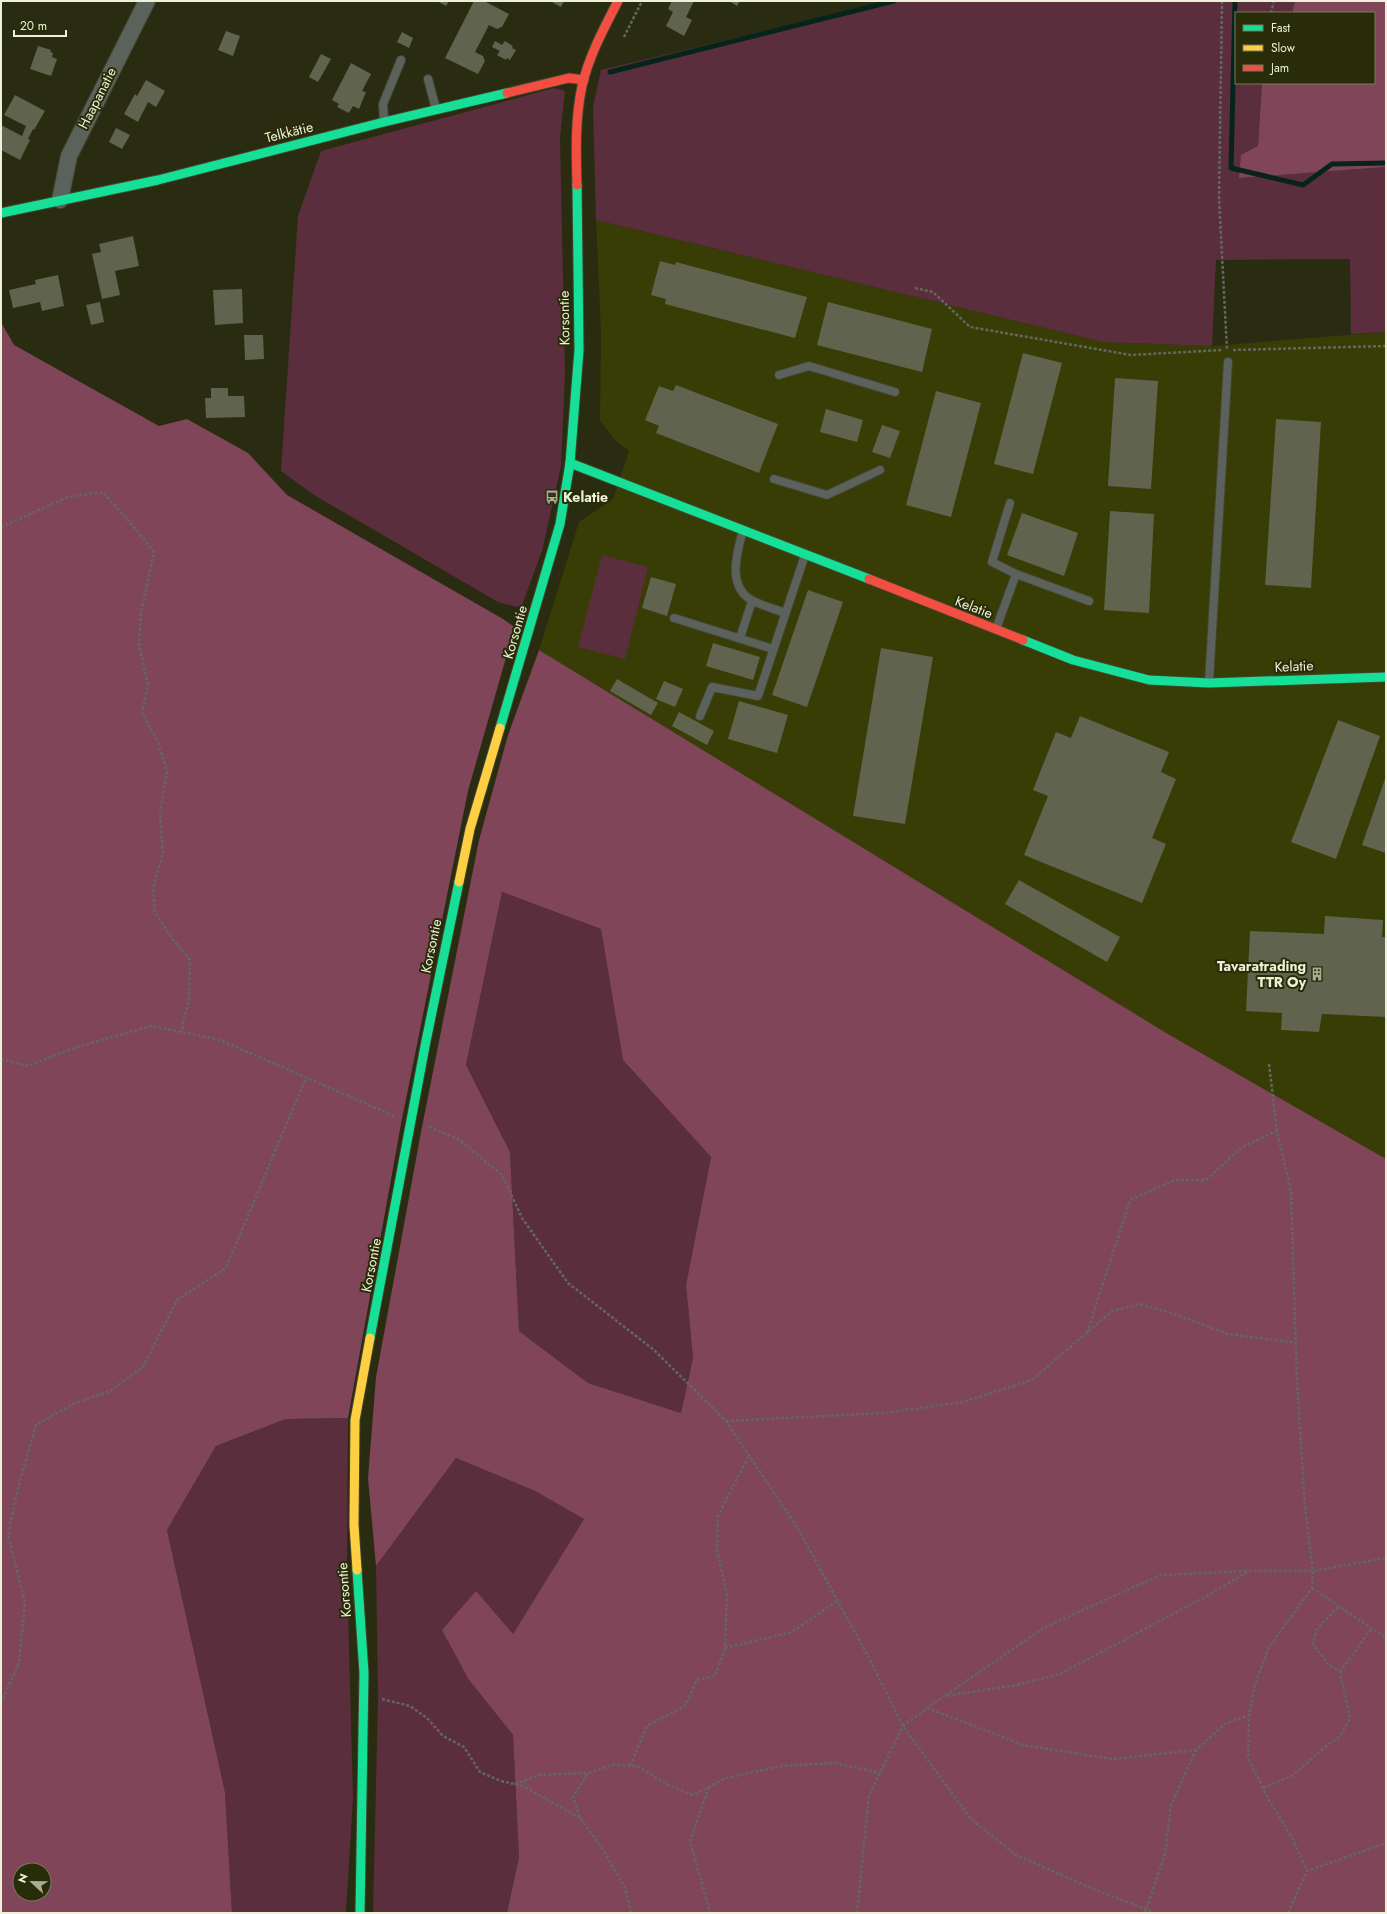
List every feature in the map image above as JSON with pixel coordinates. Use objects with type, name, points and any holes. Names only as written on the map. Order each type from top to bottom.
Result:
[{"type":"main road","name":"Korsontie","points":[[360,1913],[364,1673],[354,1525],[355,1420],[426,1041],[470,829],[560,524],[570,463],[579,350],[576,135],[579,105],[584,80],[596,47],[618,1]]},
{"type":"main road","name":"Telkkätie","points":[[1,213],[158,180],[384,122],[569,78],[584,80]]},
{"type":"main road","name":"Kelatie","points":[[570,463],[743,529],[1073,660],[1149,680],[1209,683],[1386,677]]},
{"type":"street","name":"Haapanatie","points":[[60,200],[68,156],[147,1]]},
{"type":"lane","points":[[384,122],[383,104],[402,60]]},
{"type":"lane","points":[[428,80],[436,110]]},
{"type":"lane","points":[[1209,683],[1228,362]]},
{"type":"lane","points":[[779,375],[809,366],[895,392]]},
{"type":"lane","points":[[774,479],[827,495],[880,470]]},
{"type":"lane","points":[[1010,503],[992,562],[1016,574],[1089,601]]},
{"type":"lane","points":[[743,529],[736,558],[735,576],[740,591],[752,601],[785,613]]},
{"type":"lane","points":[[700,716],[712,687],[758,696],[805,554]]},
{"type":"lane","points":[[996,630],[1016,574]]},
{"type":"lane","points":[[740,638],[752,601]]},
{"type":"lane","points":[[674,618],[773,649]]},
{"type":"path","points":[[1222,1],[1219,198],[1228,362]]},
{"type":"path","points":[[1271,12],[1274,1]]},
{"type":"path","points":[[915,288],[934,292],[970,327],[1131,355],[1227,350],[1386,346]]},
{"type":"path","points":[[1,527],[68,497],[103,492],[154,552],[140,619],[139,645],[148,685],[142,713],[158,742],[167,771],[160,813],[163,853],[153,888],[155,912],[171,937],[190,960],[189,1001],[183,1021],[182,1032]]},
{"type":"path","points":[[1,1059],[27,1066],[74,1048],[151,1026],[220,1040],[396,1117],[411,1120],[458,1139],[502,1175],[522,1218],[568,1283],[654,1350],[726,1421],[797,1527],[868,1656],[903,1726],[970,1818],[1016,1855],[1156,1913]]},
{"type":"path","points":[[1269,1064],[1277,1131],[1291,1192],[1296,1343],[1305,1507],[1313,1571],[1312,1588],[1269,1647],[1255,1684],[1248,1715],[1248,1758],[1263,1788],[1291,1836],[1307,1871]]},
{"type":"path","points":[[1,1703],[19,1663],[25,1603],[8,1535],[18,1488],[36,1425],[75,1403],[110,1390],[143,1367],[177,1300],[226,1268],[306,1078]]},
{"type":"path","points":[[1087,1334],[1130,1200],[1175,1180],[1206,1180],[1242,1147],[1277,1131]]},
{"type":"path","points":[[726,1421],[884,1414],[963,1402],[1032,1380],[1112,1311],[1140,1304],[1171,1313],[1228,1334],[1296,1343]]},
{"type":"path","points":[[630,1766],[647,1726],[685,1706],[697,1680],[715,1676],[725,1648],[727,1595],[717,1551],[718,1516],[749,1455]]},
{"type":"path","points":[[857,1913],[869,1795],[903,1726],[1045,1627],[1161,1575],[1249,1571],[1313,1571],[1386,1558]]},
{"type":"path","points":[[944,1696],[1017,1685],[1060,1674],[1205,1597],[1249,1571]]},
{"type":"path","points":[[1312,1588],[1386,1638]]},
{"type":"path","points":[[725,1648],[792,1632],[838,1601]]},
{"type":"path","points":[[1263,1788],[1292,1776],[1339,1737],[1350,1719],[1340,1672],[1330,1665],[1313,1645],[1316,1630],[1339,1606]]},
{"type":"path","points":[[1340,1672],[1372,1628]]},
{"type":"path","points":[[378,1698],[410,1706],[427,1718],[443,1736],[464,1748],[480,1772],[523,1786],[580,1818]]},
{"type":"path","points":[[927,1708],[1022,1745],[1112,1759],[1196,1750]]},
{"type":"path","points":[[1145,1913],[1145,1909],[1165,1854],[1171,1805],[1196,1750],[1226,1723],[1248,1715]]},
{"type":"path","points":[[515,1784],[539,1775],[588,1773],[613,1765],[638,1766],[666,1784],[693,1795],[726,1778],[781,1766],[836,1763],[880,1773]]},
{"type":"path","points":[[588,1773],[573,1797],[580,1818],[602,1848],[625,1888],[631,1913]]},
{"type":"path","points":[[710,1787],[690,1842],[710,1913]]},
{"type":"path","points":[[1288,1913],[1307,1871],[1386,1843]]},
{"type":"shaded area","points":[[892,1],[1295,1],[1292,12],[1235,12],[1235,84],[1262,84],[1258,146],[1239,178],[1386,167],[1386,332],[1351,334],[1350,259],[1216,260],[1212,346],[1103,342],[596,220],[593,106],[601,70]]},
{"type":"shaded area","points":[[1295,1],[1386,1],[1386,167],[1239,178],[1241,155],[1258,146],[1262,84],[1375,84],[1375,12],[1292,12]]},
{"type":"shaded area","points":[[554,88],[565,91],[560,137],[565,374],[561,466],[542,551],[521,608],[498,602],[314,495],[281,471],[298,216],[321,151]]},
{"type":"shaded area","points":[[596,220],[1103,342],[1212,346],[1386,332],[1386,1159],[1168,1034],[539,650],[579,522],[613,499],[629,451],[616,441],[600,421],[601,331]]},
{"type":"shaded area","points":[[1,322],[14,345],[159,426],[187,419],[248,453],[287,495],[503,619],[517,629],[507,654],[468,791],[401,1124],[348,1418],[286,1419],[216,1446],[167,1530],[225,1792],[232,1913],[1,1913]]},
{"type":"shaded area","points":[[602,555],[648,567],[625,659],[578,647]]},
{"type":"shaded area","points":[[539,650],[1168,1034],[1386,1159],[1386,1913],[507,1913],[519,1857],[513,1735],[469,1680],[442,1630],[476,1591],[513,1634],[584,1519],[535,1491],[456,1458],[376,1566],[368,1478],[376,1377],[421,1132],[479,840],[508,735]],"holes":[[[502,892],[601,929],[623,1060],[711,1157],[686,1285],[693,1358],[681,1413],[588,1383],[519,1331],[510,1152],[466,1065]]]},
{"type":"shaded area","points":[[502,892],[601,929],[623,1060],[711,1157],[686,1285],[693,1358],[681,1413],[588,1383],[519,1331],[510,1152],[466,1065]]},
{"type":"shaded area","points":[[348,1418],[347,1571],[353,1798],[346,1913],[232,1913],[225,1792],[167,1530],[216,1446],[286,1419]]},
{"type":"shaded area","points":[[456,1458],[535,1491],[584,1519],[513,1634],[469,1680],[513,1735],[519,1857],[507,1913],[373,1913],[378,1698],[376,1566]]},
{"type":"building","points":[[437,1],[449,1],[446,6]]},
{"type":"building","points":[[474,1],[484,1],[509,14],[502,27],[497,29],[489,25],[475,52],[483,56],[485,61],[478,74],[445,58]]},
{"type":"building","points":[[550,1],[564,1],[561,7]]},
{"type":"building","points":[[672,1],[694,1],[686,17],[692,20],[684,36],[666,26],[673,12],[668,9]]},
{"type":"building","points":[[729,1],[740,1],[737,6]]},
{"type":"building","points":[[226,31],[240,36],[233,56],[218,50]]},
{"type":"building","points":[[402,32],[413,38],[409,48],[397,42]]},
{"type":"building","points":[[495,41],[502,45],[505,41],[513,46],[512,48],[516,50],[510,60],[507,58],[506,60],[497,55],[500,51],[492,47]]},
{"type":"building","points":[[38,46],[51,50],[50,52],[53,53],[52,57],[57,59],[51,76],[30,69]]},
{"type":"building","points":[[321,54],[331,59],[318,82],[309,77]]},
{"type":"building","points":[[351,63],[371,74],[362,91],[366,92],[359,109],[353,106],[349,113],[337,107],[339,104],[332,100]]},
{"type":"building","points":[[146,80],[165,91],[156,107],[148,102],[138,122],[124,114],[135,94],[137,96]]},
{"type":"building","points":[[15,95],[45,111],[34,130],[33,129],[28,139],[30,140],[20,160],[1,150],[1,125],[22,136],[26,126],[4,115]]},
{"type":"building","points":[[116,128],[130,135],[122,149],[109,142]]},
{"type":"building","points":[[133,236],[139,266],[115,271],[120,295],[102,299],[92,254],[101,252],[99,244]]},
{"type":"building","points":[[660,261],[675,265],[676,262],[807,297],[795,338],[665,304],[666,299],[651,295]]},
{"type":"building","points":[[58,275],[64,306],[42,311],[40,302],[13,308],[9,290],[36,284],[35,280]]},
{"type":"building","points":[[242,289],[243,323],[215,325],[213,290]]},
{"type":"building","points":[[100,302],[104,322],[91,325],[86,305]]},
{"type":"building","points":[[828,302],[932,329],[922,372],[817,345]]},
{"type":"building","points":[[244,335],[263,335],[264,359],[245,360]]},
{"type":"building","points":[[1023,353],[1062,363],[1033,474],[994,464]]},
{"type":"building","points":[[1115,378],[1158,381],[1151,489],[1108,486]]},
{"type":"building","points":[[676,385],[778,424],[759,473],[656,433],[659,426],[645,420],[659,386],[673,391]]},
{"type":"building","points":[[211,388],[228,388],[228,396],[244,396],[245,417],[206,418],[205,398],[211,398]]},
{"type":"building","points":[[936,391],[981,403],[951,517],[906,505]]},
{"type":"building","points":[[826,409],[863,420],[857,442],[820,432]]},
{"type":"building","points":[[1276,419],[1321,422],[1311,588],[1265,585]]},
{"type":"building","points":[[882,425],[900,431],[890,458],[872,452]]},
{"type":"building","points":[[1110,511],[1154,514],[1149,613],[1104,610]]},
{"type":"building","points":[[1022,513],[1078,533],[1064,576],[1007,555]]},
{"type":"building","points":[[651,577],[676,584],[667,616],[642,608]]},
{"type":"building","points":[[808,590],[843,602],[807,707],[772,695]]},
{"type":"building","points":[[713,643],[760,657],[753,680],[706,666]]},
{"type":"building","points":[[881,648],[933,657],[905,824],[853,816]]},
{"type":"building","points":[[617,679],[658,703],[651,715],[610,691]]},
{"type":"building","points":[[664,681],[683,689],[675,707],[656,699]]},
{"type":"building","points":[[739,701],[788,715],[777,753],[728,739]]},
{"type":"building","points":[[679,712],[714,731],[707,745],[672,726]]},
{"type":"building","points":[[1080,716],[1169,752],[1161,772],[1176,779],[1152,838],[1166,844],[1142,903],[1024,855],[1048,796],[1033,790],[1056,732],[1071,738]]},
{"type":"building","points":[[1338,720],[1380,736],[1336,859],[1291,842]]},
{"type":"building","points":[[1386,776],[1386,853],[1362,845]]},
{"type":"building","points":[[1019,880],[1120,937],[1107,962],[1005,904]]},
{"type":"building","name":"Tavaratrading TTR Oy","points":[[1325,916],[1383,920],[1382,937],[1386,937],[1386,1017],[1322,1014],[1319,1032],[1281,1030],[1282,1013],[1246,1011],[1250,931],[1324,934]]},
{"type":"waterway","points":[[610,72],[894,1]]},
{"type":"waterway","points":[[1235,1],[1231,168],[1303,185],[1332,164],[1386,163]]},
{"type":"traffic: fast","points":[[1,213],[158,180],[384,122],[507,93]]},
{"type":"traffic: fast","points":[[500,728],[560,524],[570,463],[579,350],[577,185]]},
{"type":"traffic: fast","points":[[570,463],[869,579]]},
{"type":"traffic: fast","points":[[1023,640],[1073,660],[1149,680],[1209,683],[1386,677]]},
{"type":"traffic: fast","points":[[370,1338],[426,1041],[459,882]]},
{"type":"traffic: fast","points":[[357,1570],[364,1673],[360,1913]]},
{"type":"traffic: slow","points":[[459,882],[470,829],[500,728]]},
{"type":"traffic: slow","points":[[357,1570],[354,1525],[355,1420],[370,1338]]},
{"type":"traffic: jam","points":[[577,185],[577,123],[582,86],[593,53],[618,1]]},
{"type":"traffic: jam","points":[[507,93],[569,78],[584,80]]},
{"type":"traffic: jam","points":[[869,579],[1023,640]]},
{"type":"place","name":"Kelatie","points":[[552,497]]},
{"type":"place","name":"Tavaratrading TTR Oy","points":[[1317,974]]}]
